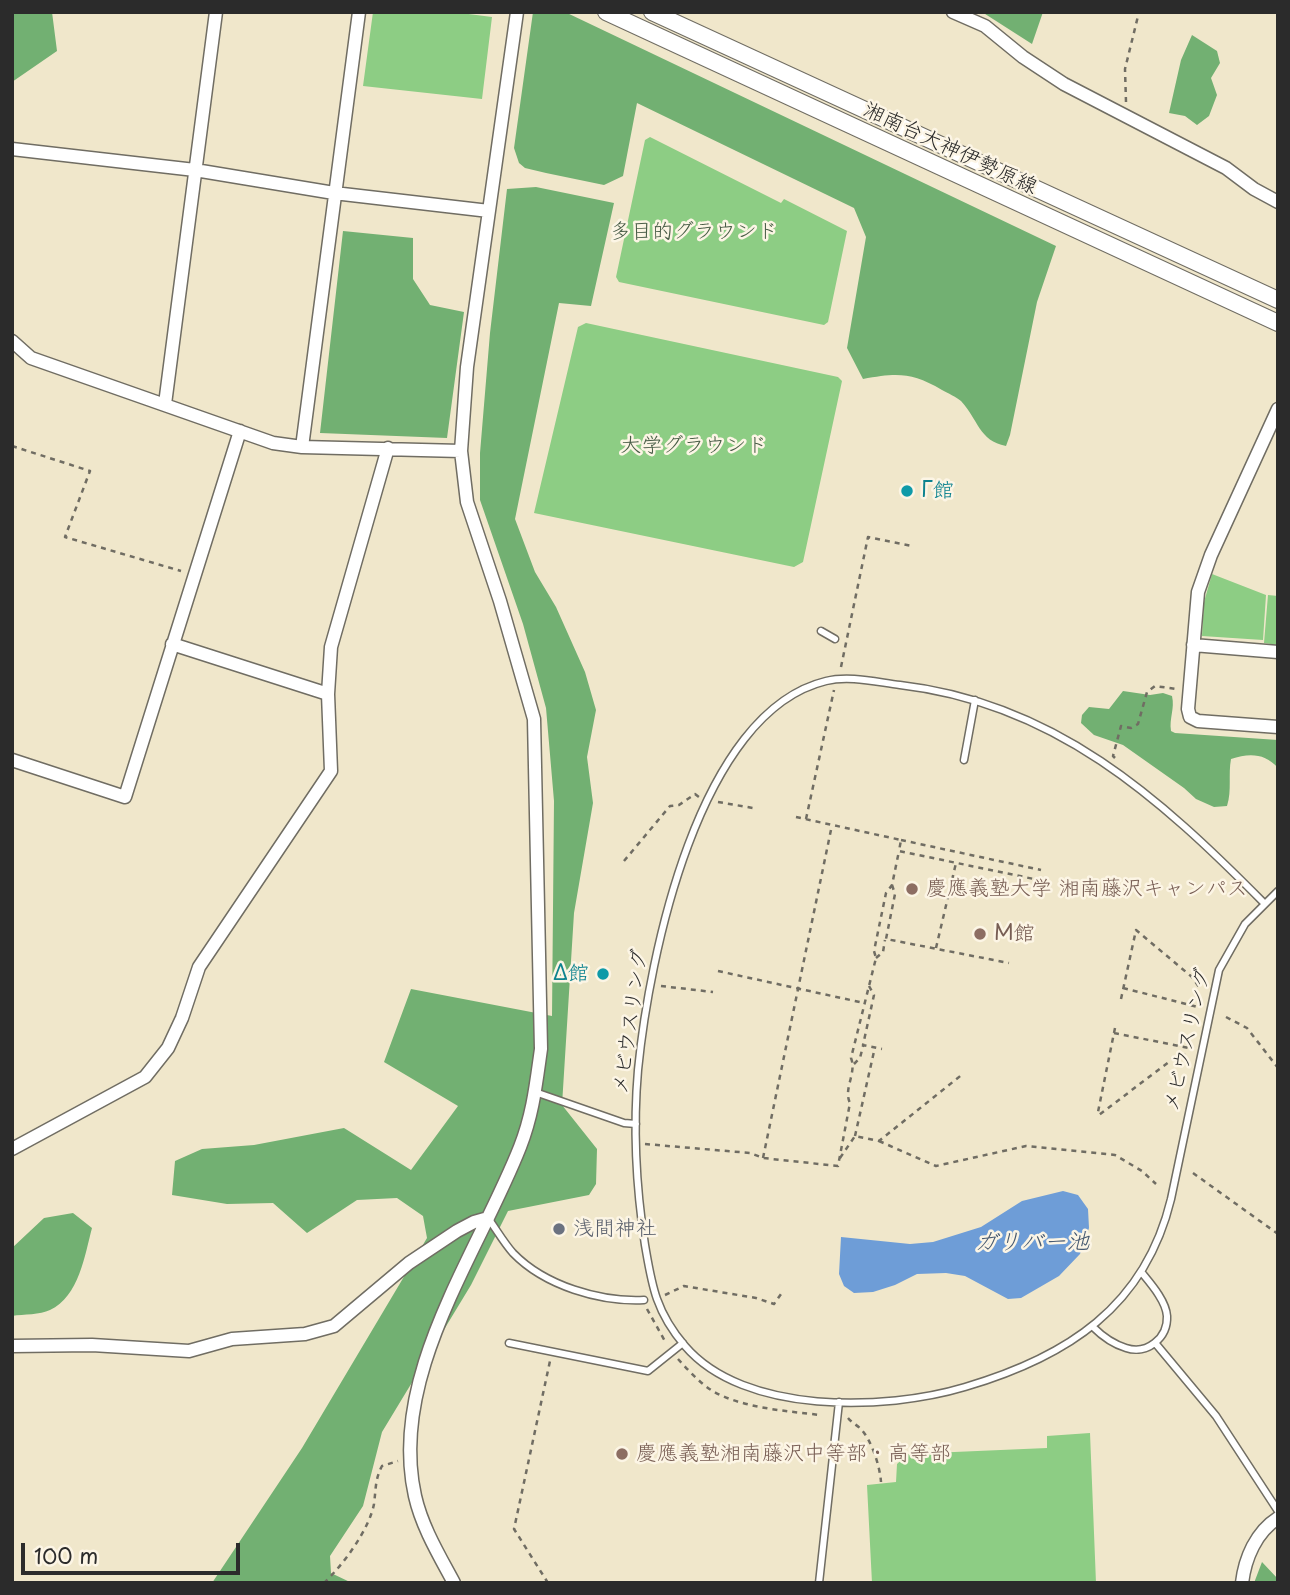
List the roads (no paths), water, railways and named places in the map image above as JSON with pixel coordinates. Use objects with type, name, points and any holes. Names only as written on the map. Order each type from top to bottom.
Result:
[{"type":"street","points":[[165,404],[216,12]]},
{"type":"street","points":[[302,446],[359,12]]},
{"type":"street","points":[[454,1583],[427,1531],[415,1496],[410,1458],[419,1380],[439,1325],[520,1147],[535,1102],[541,1049],[534,719],[500,601],[467,502],[461,451],[467,367],[517,12]]},
{"type":"street","name":"湘南台大神伊勢原線","points":[[606,12],[1278,323]]},
{"type":"street","name":"湘南台大神伊勢原線","points":[[652,12],[1278,300]]},
{"type":"street","points":[[953,12],[985,26],[1023,57],[1064,84],[1128,115],[1226,169],[1278,202]]},
{"type":"street","points":[[12,149],[195,170],[334,193],[489,211]]},
{"type":"street","points":[[12,341],[31,358],[273,443],[461,451]]},
{"type":"street","points":[[1278,409],[1274,427],[1204,573],[1198,592],[1188,709],[1190,717],[1198,721],[1278,727]]},
{"type":"street","points":[[12,760],[125,797],[240,431]]},
{"type":"street","points":[[12,1149],[145,1077],[168,1048],[182,1018],[199,967],[331,771],[328,694],[331,647],[388,449]]},
{"type":"street","points":[[172,644],[328,694]]},
{"type":"street","points":[[1193,645],[1278,652]]},
{"type":"street","points":[[12,1346],[92,1345],[189,1351],[232,1339],[305,1334],[334,1326],[409,1262],[457,1231],[488,1217]]},
{"type":"street","points":[[1242,1583],[1249,1552],[1269,1523],[1278,1518]]},
{"type":"lane","points":[[821,631],[835,639]]},
{"type":"lane","name":"メビウスリング","points":[[856,680],[930,688],[975,700],[1003,709],[1049,731],[1136,785],[1178,819],[1264,903],[1245,925],[1219,970],[1166,1221],[1142,1273],[1123,1298],[1093,1327],[1013,1372],[956,1390],[862,1403],[789,1397],[754,1390],[705,1365],[669,1325],[656,1297],[639,1207],[636,1124],[639,1062],[655,958],[675,883],[707,801],[744,740],[765,715],[791,695],[825,681],[856,680]]},
{"type":"lane","points":[[964,760],[975,700]]},
{"type":"lane","points":[[1264,903],[1278,891]]},
{"type":"lane","points":[[536,1092],[624,1123],[636,1124]]},
{"type":"lane","points":[[488,1217],[514,1254],[542,1275],[592,1294],[626,1301],[644,1300]]},
{"type":"lane","points":[[1093,1327],[1104,1337],[1126,1348],[1147,1348],[1156,1344],[1162,1337],[1167,1313],[1151,1283],[1142,1273]]},
{"type":"lane","points":[[509,1343],[648,1371],[683,1343]]},
{"type":"lane","points":[[1156,1344],[1216,1416],[1278,1511]]},
{"type":"lane","points":[[819,1583],[839,1402]]},
{"type":"water","name":"ガリバー池","points":[[1063,1191],[1078,1195],[1088,1209],[1089,1228],[1080,1254],[1059,1276],[1021,1298],[1008,1299],[965,1276],[946,1273],[917,1274],[873,1292],[854,1293],[844,1286],[839,1274],[841,1237],[910,1244],[933,1242],[981,1227],[1022,1201]]},
{"type":"place","name":"Γ館","points":[[907,491]]},
{"type":"place","name":"慶應義塾大学 湘南藤沢キャンパス","points":[[912,889]]},
{"type":"place","name":"Μ館","points":[[980,934]]},
{"type":"place","name":"Δ館","points":[[603,974]]},
{"type":"place","name":"浅間神社","points":[[559,1229]]},
{"type":"place","name":"慶應義塾湘南藤沢中等部・高等部","points":[[622,1454]]},
{"type":"park label","name":"多目的グラウンド","points":[[694,232]]},
{"type":"park label","name":"大学グラウンド","points":[[694,446]]}]
